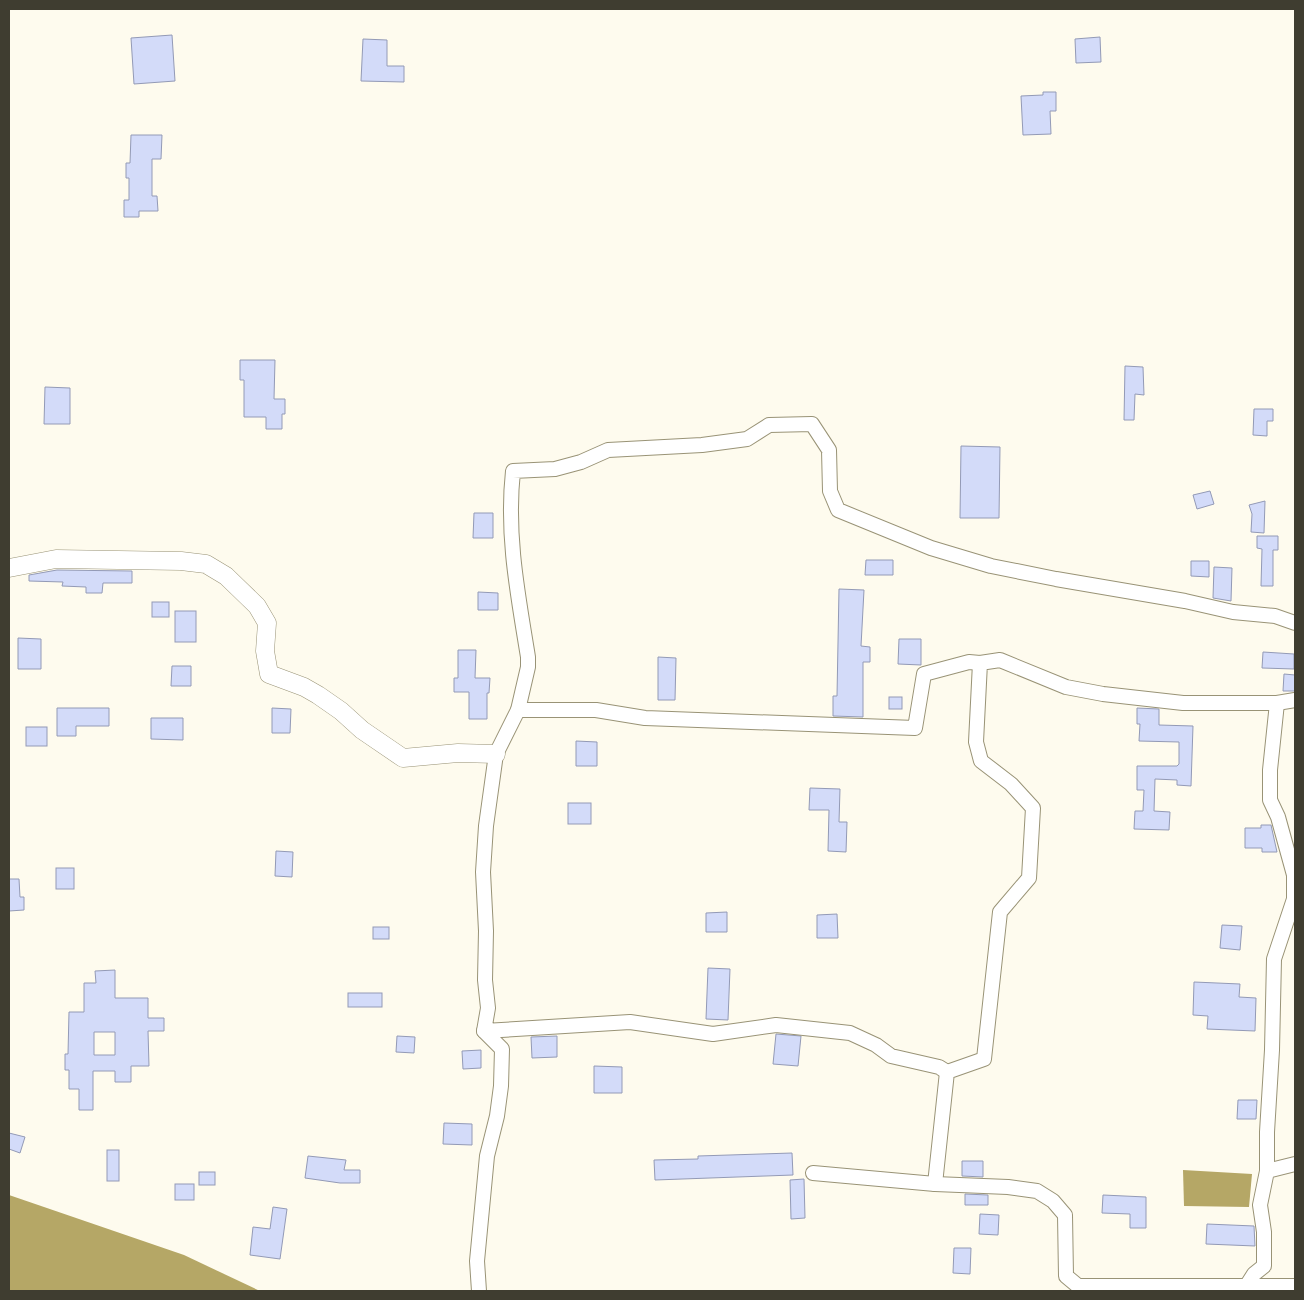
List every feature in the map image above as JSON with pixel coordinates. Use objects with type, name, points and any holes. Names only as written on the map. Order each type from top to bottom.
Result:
[{"type":"street","points":[[484,1031],[488,1008],[485,980],[486,930],[482,872],[486,826],[496,754],[518,710],[528,667],[513,568],[510,500],[513,470],[555,469],[580,462],[608,450],[702,445],[747,439],[768,425],[812,424],[829,450],[830,491],[838,510],[930,548],[1010,570],[1185,600],[1233,612],[1275,616],[1295,624]]},
{"type":"street","points":[[9,568],[56,560],[181,561],[206,564],[226,576],[257,606],[267,623],[265,651],[269,674],[304,686],[341,711],[362,730],[403,758],[458,753],[496,754]]},
{"type":"street","points":[[518,710],[596,710],[645,718],[915,728],[924,674],[969,662],[980,663],[1000,660],[1066,686],[1103,694],[1183,703],[1277,704],[1295,700]]},
{"type":"street","points":[[947,1072],[984,1059],[1000,912],[1029,878],[1033,808],[1011,784],[981,761],[976,742],[980,663]]},
{"type":"street","points":[[1247,1285],[1254,1274],[1264,1266],[1264,1232],[1260,1205],[1267,1171],[1274,959],[1294,899],[1294,874],[1278,816],[1270,800],[1270,770],[1277,704]]},
{"type":"street","points":[[484,1031],[630,1022],[713,1034],[776,1025],[850,1032],[876,1045],[891,1056],[939,1067],[947,1072]]},
{"type":"street","points":[[480,1291],[477,1261],[487,1156],[497,1116],[501,1086],[502,1049],[484,1031]]},
{"type":"street","points":[[934,1184],[947,1072]]},
{"type":"street","points":[[1267,1171],[1295,1164]]},
{"type":"street","points":[[813,1173],[934,1184],[1008,1187],[1037,1191],[1053,1201],[1065,1215],[1067,1291]]},
{"type":"street","points":[[1066,1276],[1078,1286],[1170,1288],[1202,1285],[1295,1286]]},
{"type":"shaded area","points":[[1183,1170],[1252,1174],[1249,1207],[1184,1206]]},
{"type":"shaded area","points":[[9,1195],[184,1255],[260,1291],[9,1291]]},
{"type":"building","points":[[172,35],[175,81],[134,84],[131,38]]},
{"type":"building","points":[[1100,37],[1101,62],[1076,63],[1075,39]]},
{"type":"building","points":[[363,39],[387,40],[387,66],[404,66],[404,82],[361,81]]},
{"type":"building","points":[[1043,92],[1056,92],[1056,111],[1050,111],[1051,134],[1023,135],[1021,96],[1043,95]]},
{"type":"building","points":[[131,135],[162,135],[161,159],[152,159],[152,196],[157,196],[158,211],[139,211],[139,217],[124,217],[124,200],[129,200],[129,178],[126,178],[126,163],[130,163]]},
{"type":"building","points":[[240,360],[275,360],[274,399],[285,399],[282,429],[266,429],[266,417],[244,417],[244,380],[240,380]]},
{"type":"building","points":[[1125,366],[1143,367],[1144,395],[1135,394],[1134,420],[1124,420]]},
{"type":"building","points":[[45,387],[70,388],[70,424],[44,424]]},
{"type":"building","points":[[1254,409],[1273,409],[1273,421],[1267,421],[1267,436],[1253,435]]},
{"type":"building","points":[[961,446],[1000,447],[999,518],[960,518]]},
{"type":"building","points":[[1210,491],[1214,504],[1197,509],[1193,495]]},
{"type":"building","points":[[1265,501],[1264,533],[1251,532],[1252,514],[1249,505]]},
{"type":"building","points":[[474,513],[493,513],[493,538],[473,538]]},
{"type":"building","points":[[1257,536],[1278,536],[1278,550],[1273,550],[1273,586],[1261,586],[1262,549],[1257,548]]},
{"type":"building","points":[[866,560],[893,560],[893,575],[865,575]]},
{"type":"building","points":[[1191,561],[1209,561],[1209,577],[1191,576]]},
{"type":"building","points":[[1214,567],[1232,568],[1231,601],[1213,598]]},
{"type":"building","points":[[57,570],[132,571],[132,583],[103,583],[102,593],[86,593],[86,587],[62,586],[63,582],[29,581],[29,575]]},
{"type":"building","points":[[839,589],[864,590],[861,646],[870,647],[870,662],[863,662],[863,717],[833,716],[833,696],[837,696]]},
{"type":"building","points":[[478,592],[498,593],[498,610],[478,610]]},
{"type":"building","points":[[152,602],[169,602],[169,617],[152,617]]},
{"type":"building","points":[[175,611],[196,611],[196,642],[175,642]]},
{"type":"building","points":[[18,638],[41,639],[41,669],[18,669]]},
{"type":"building","points":[[899,639],[921,639],[921,665],[898,664]]},
{"type":"building","points":[[458,650],[476,650],[475,678],[490,678],[489,693],[487,693],[487,719],[469,719],[469,692],[454,692],[454,678],[458,678]]},
{"type":"building","points":[[1263,652],[1294,654],[1294,669],[1262,668]]},
{"type":"building","points":[[658,657],[676,658],[675,700],[658,700]]},
{"type":"building","points":[[172,666],[191,666],[191,686],[171,686]]},
{"type":"building","points":[[1284,674],[1295,675],[1295,691],[1283,691]]},
{"type":"building","points":[[889,697],[902,697],[902,709],[889,709]]},
{"type":"building","points":[[57,708],[109,708],[109,726],[76,726],[76,736],[57,736]]},
{"type":"building","points":[[272,708],[291,709],[290,733],[272,733]]},
{"type":"building","points":[[1137,708],[1159,709],[1159,725],[1193,726],[1191,786],[1177,785],[1177,780],[1155,779],[1154,811],[1170,812],[1169,830],[1134,829],[1135,811],[1143,811],[1144,790],[1137,790],[1137,766],[1177,766],[1179,764],[1179,742],[1139,741],[1140,724],[1137,724]]},
{"type":"building","points":[[151,718],[183,718],[183,740],[151,739]]},
{"type":"building","points":[[26,727],[47,727],[47,746],[26,746]]},
{"type":"building","points":[[576,741],[597,742],[597,766],[576,766]]},
{"type":"building","points":[[810,788],[840,789],[839,822],[847,822],[846,852],[828,851],[829,810],[809,810]]},
{"type":"building","points":[[568,803],[591,803],[591,824],[568,824]]},
{"type":"building","points":[[1261,825],[1271,825],[1277,852],[1262,852],[1262,848],[1245,848],[1245,828],[1261,828]]},
{"type":"building","points":[[276,851],[293,852],[292,877],[275,876]]},
{"type":"building","points":[[56,868],[74,868],[74,889],[56,889]]},
{"type":"building","points":[[9,879],[19,879],[20,897],[24,897],[24,910],[9,911]]},
{"type":"building","points":[[727,912],[727,932],[706,932],[706,913]]},
{"type":"building","points":[[837,914],[838,938],[817,938],[817,915]]},
{"type":"building","points":[[1222,925],[1242,926],[1240,950],[1220,948]]},
{"type":"building","points":[[373,927],[389,927],[389,939],[373,939]]},
{"type":"building","points":[[708,968],[730,969],[728,1020],[706,1019]]},
{"type":"building","points":[[115,970],[115,998],[148,998],[148,1018],[164,1018],[164,1031],[148,1031],[149,1066],[131,1066],[131,1082],[115,1082],[115,1071],[93,1071],[93,1110],[79,1110],[79,1089],[69,1089],[69,1070],[65,1070],[65,1054],[68,1054],[69,1012],[84,1012],[84,983],[96,983],[95,971]],"holes":[[[94,1032],[115,1032],[115,1055],[94,1055]]]},
{"type":"building","points":[[1194,982],[1240,984],[1239,997],[1256,998],[1255,1031],[1207,1029],[1208,1016],[1193,1015]]},
{"type":"building","points":[[348,993],[382,993],[382,1007],[348,1007]]},
{"type":"building","points":[[776,1034],[801,1036],[798,1066],[773,1064]]},
{"type":"building","points":[[397,1036],[415,1037],[414,1053],[396,1052]]},
{"type":"building","points":[[557,1036],[557,1057],[532,1058],[531,1037]]},
{"type":"building","points":[[481,1050],[481,1068],[463,1069],[462,1051]]},
{"type":"building","points":[[594,1066],[622,1067],[622,1093],[594,1093]]},
{"type":"building","points":[[1238,1100],[1257,1100],[1256,1119],[1237,1119]]},
{"type":"building","points":[[444,1123],[472,1124],[472,1145],[443,1144]]},
{"type":"building","points":[[9,1133],[25,1137],[20,1153],[9,1149]]},
{"type":"building","points":[[107,1150],[119,1150],[119,1181],[107,1181]]},
{"type":"building","points":[[792,1153],[793,1175],[655,1180],[654,1160],[698,1159],[698,1156]]},
{"type":"building","points":[[308,1156],[346,1160],[344,1170],[360,1170],[360,1183],[340,1183],[305,1178]]},
{"type":"building","points":[[962,1161],[983,1161],[983,1177],[962,1176]]},
{"type":"building","points":[[199,1172],[215,1172],[215,1185],[199,1185]]},
{"type":"building","points":[[804,1179],[805,1218],[791,1219],[790,1180]]},
{"type":"building","points":[[175,1184],[194,1184],[194,1200],[175,1200]]},
{"type":"building","points":[[965,1194],[988,1195],[988,1205],[965,1205]]},
{"type":"building","points":[[1103,1195],[1146,1197],[1146,1228],[1130,1228],[1130,1214],[1102,1213]]},
{"type":"building","points":[[273,1207],[287,1209],[280,1259],[250,1255],[253,1227],[270,1229]]},
{"type":"building","points":[[980,1214],[999,1215],[998,1235],[979,1234]]},
{"type":"building","points":[[1207,1224],[1254,1226],[1255,1246],[1206,1244]]},
{"type":"building","points":[[954,1248],[971,1248],[970,1274],[953,1273]]}]
